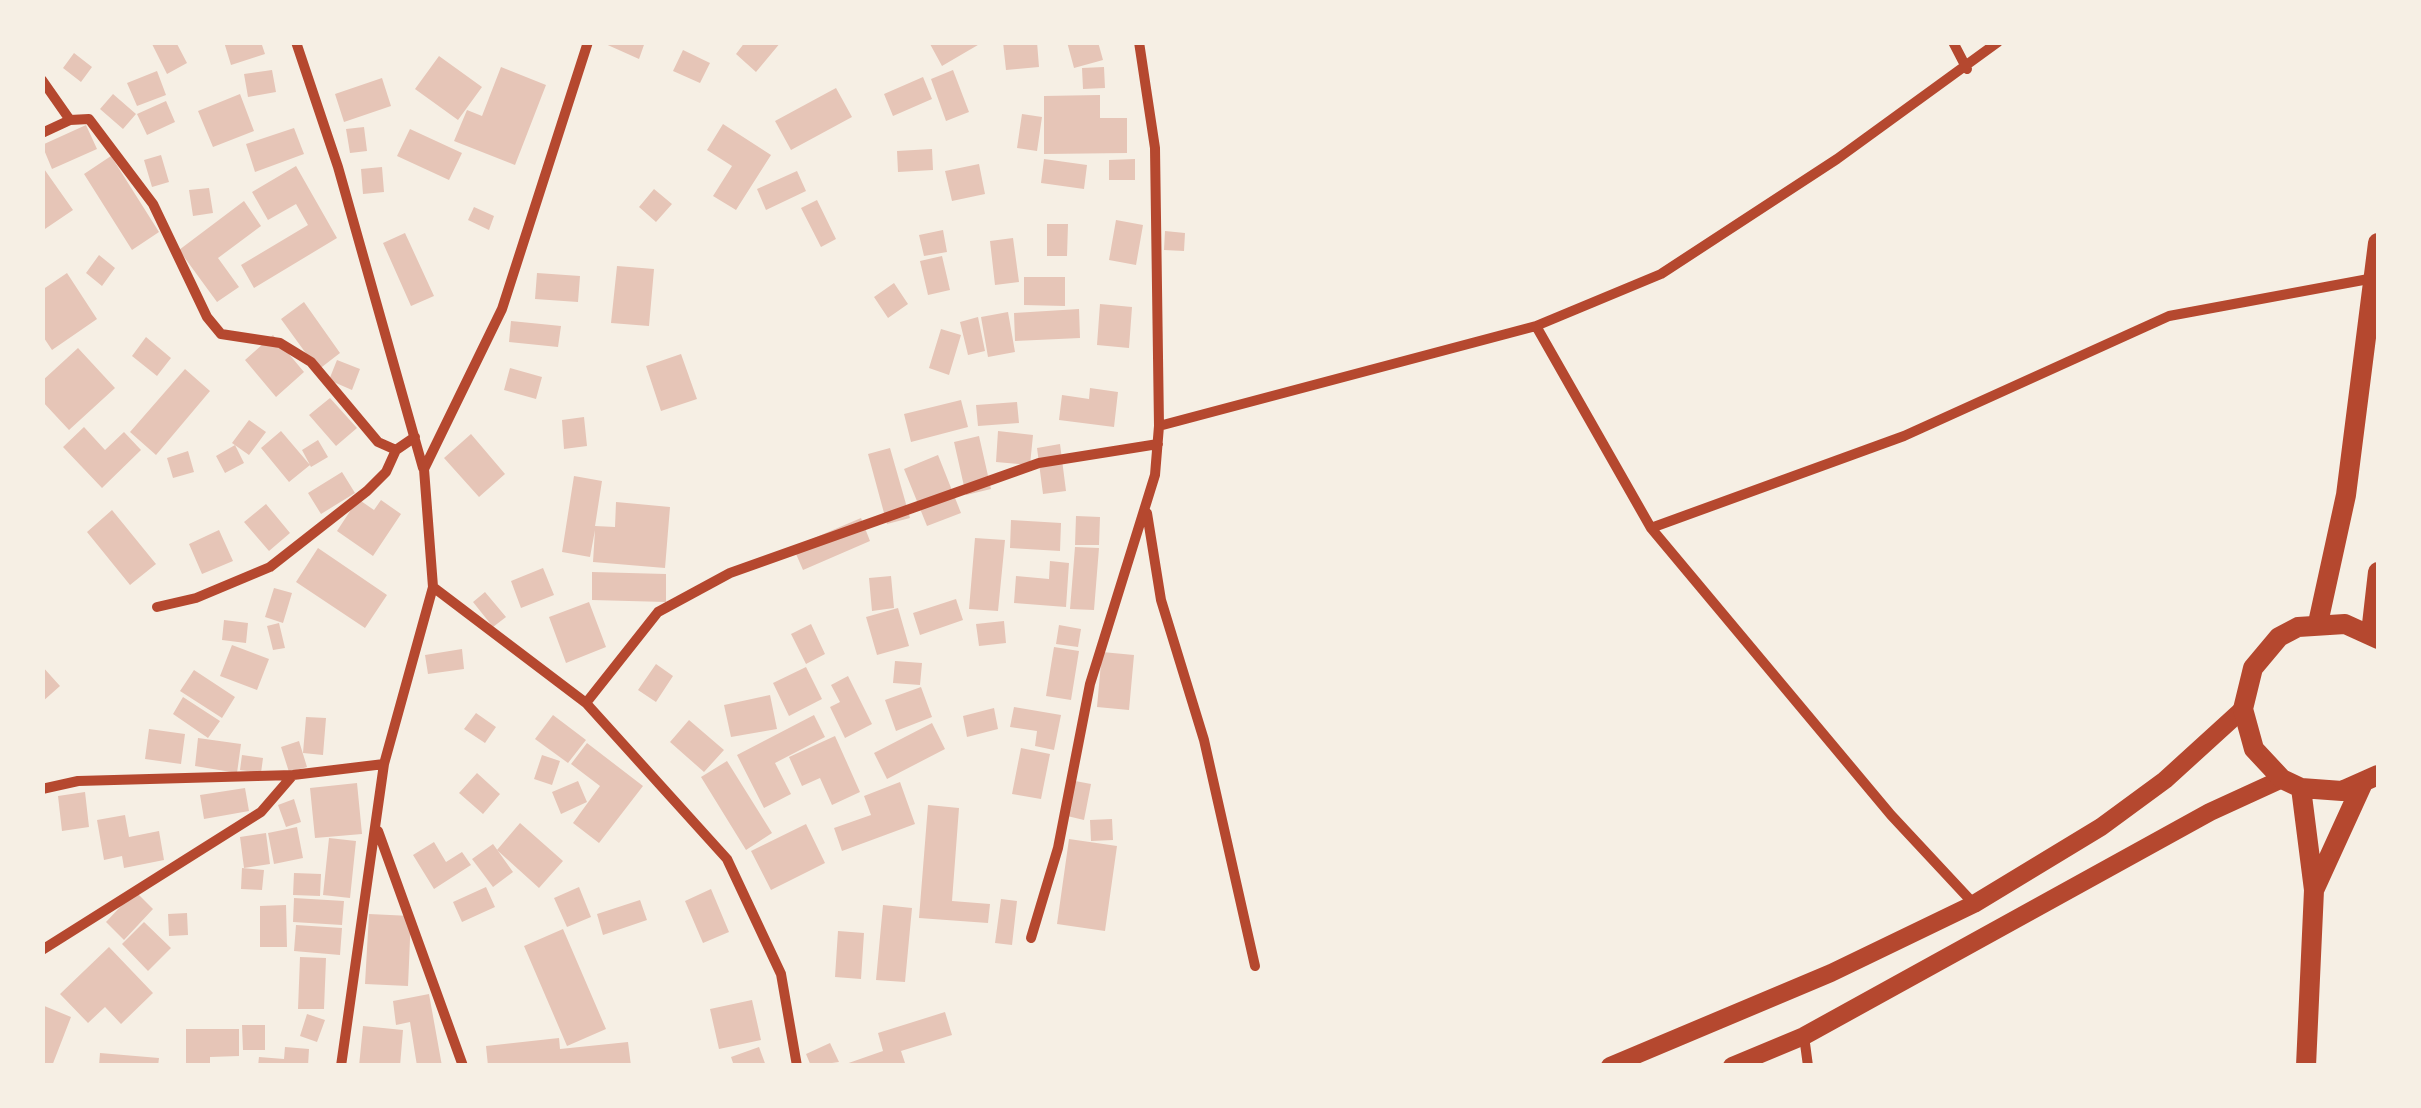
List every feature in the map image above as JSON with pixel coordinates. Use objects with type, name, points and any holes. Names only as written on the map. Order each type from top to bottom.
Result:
[{"type":"main road","points":[[2318,622],[2346,495],[2378,243]]},
{"type":"main road","points":[[2370,780],[2342,791],[2292,783],[2254,749],[2243,709],[2245,688],[2264,651],[2298,627],[2318,622],[2345,624],[2374,636],[2378,572]]},
{"type":"main road","points":[[2314,890],[2370,780]]},
{"type":"main road","points":[[2292,783],[2314,890],[2306,1066]]},
{"type":"street","points":[[296,42],[338,167],[424,469],[433,586],[384,764],[340,1066]]},
{"type":"street","points":[[424,469],[502,308],[588,42]]},
{"type":"street","points":[[1031,938],[1058,848],[1090,684],[1146,507],[1158,444],[1155,148],[1139,42]]},
{"type":"street","points":[[1952,42],[1966,69]]},
{"type":"street","points":[[1159,426],[1536,326],[1661,274],[1966,69],[1998,42]]},
{"type":"street","points":[[42,80],[70,120]]},
{"type":"street","points":[[42,134],[70,120],[89,119],[153,204],[208,317],[221,334],[280,343],[311,362],[378,442],[396,450]]},
{"type":"street","points":[[1651,528],[1904,436],[2169,316],[2374,278]]},
{"type":"street","points":[[1536,326],[1651,528],[1891,815],[1974,904]]},
{"type":"street","points":[[156,607],[196,598],[270,567],[367,491],[386,472],[396,450],[415,438]]},
{"type":"street","points":[[586,703],[658,612],[730,573],[1039,463],[1158,444]]},
{"type":"street","points":[[1146,507],[1161,600],[1204,740],[1255,966]]},
{"type":"street","points":[[433,586],[586,703],[727,859],[781,974],[797,1066]]},
{"type":"street","points":[[1610,1066],[1830,973],[1974,904],[2101,827],[2164,780],[2243,709]]},
{"type":"street","points":[[42,790],[78,782],[176,775],[293,775],[384,764]]},
{"type":"street","points":[[42,950],[261,812],[293,775]]},
{"type":"street","points":[[1732,1066],[1804,1036],[2210,812],[2292,783]]},
{"type":"street","points":[[377,828],[463,1066]]},
{"type":"street","points":[[1804,1036],[1808,1066]]},
{"type":"building","points":[[151,42],[176,42],[187,63],[167,74]]},
{"type":"building","points":[[224,42],[261,42],[265,54],[231,65]]},
{"type":"building","points":[[601,42],[645,42],[639,59]]},
{"type":"building","points":[[745,42],[781,42],[756,72],[736,54]]},
{"type":"building","points":[[983,42],[942,66],[930,44]]},
{"type":"building","points":[[1003,42],[1037,42],[1039,67],[1006,70]]},
{"type":"building","points":[[1067,42],[1098,42],[1103,60],[1074,68]]},
{"type":"building","points":[[683,50],[710,63],[700,83],[673,71]]},
{"type":"building","points":[[74,53],[92,67],[81,82],[63,68]]},
{"type":"building","points":[[439,56],[482,87],[458,120],[415,89]]},
{"type":"building","points":[[501,67],[546,85],[515,165],[454,141],[467,110],[482,116]]},
{"type":"building","points":[[1104,67],[1105,88],[1083,89],[1082,68]]},
{"type":"building","points":[[272,70],[276,92],[248,97],[244,74]]},
{"type":"building","points":[[953,70],[969,112],[946,121],[931,79]]},
{"type":"building","points":[[157,71],[166,95],[137,106],[127,83]]},
{"type":"building","points":[[923,77],[932,99],[893,116],[884,94]]},
{"type":"building","points":[[382,78],[391,106],[344,122],[335,94]]},
{"type":"building","points":[[836,88],[852,117],[791,150],[775,121]]},
{"type":"building","points":[[113,94],[136,114],[123,129],[100,109]]},
{"type":"building","points":[[240,94],[254,131],[213,147],[198,111]]},
{"type":"building","points":[[1100,95],[1100,118],[1127,118],[1127,153],[1044,154],[1044,96]]},
{"type":"building","points":[[166,101],[175,122],[147,135],[137,114]]},
{"type":"building","points":[[1022,114],[1042,117],[1037,151],[1017,148]]},
{"type":"building","points":[[723,124],[771,155],[736,210],[713,196],[732,166],[707,150]]},
{"type":"building","points":[[86,125],[97,149],[52,169],[42,145]]},
{"type":"building","points":[[364,127],[367,151],[350,153],[346,129]]},
{"type":"building","points":[[294,128],[304,154],[255,172],[246,144]]},
{"type":"building","points":[[410,129],[462,153],[449,180],[397,156]]},
{"type":"building","points":[[932,149],[933,170],[898,172],[897,151]]},
{"type":"building","points":[[161,155],[169,182],[152,187],[144,160]]},
{"type":"building","points":[[111,156],[159,232],[132,250],[84,174]]},
{"type":"building","points":[[1044,159],[1087,165],[1084,189],[1041,183]]},
{"type":"building","points":[[1135,159],[1135,180],[1109,180],[1109,160]]},
{"type":"building","points":[[979,164],[985,194],[952,201],[945,171]]},
{"type":"building","points":[[42,166],[73,210],[42,231]]},
{"type":"building","points":[[296,166],[337,238],[254,288],[241,265],[308,225],[296,204],[268,220],[252,192]]},
{"type":"building","points":[[382,167],[384,192],[363,194],[361,169]]},
{"type":"building","points":[[797,171],[806,191],[766,210],[757,189]]},
{"type":"building","points":[[209,188],[213,213],[193,216],[189,190]]},
{"type":"building","points":[[654,189],[672,204],[656,222],[639,207]]},
{"type":"building","points":[[817,200],[836,239],[821,247],[801,208]]},
{"type":"building","points":[[244,201],[261,226],[218,258],[239,287],[217,302],[179,250]]},
{"type":"building","points":[[474,207],[494,216],[489,230],[468,220]]},
{"type":"building","points":[[1116,220],[1143,225],[1136,265],[1109,260]]},
{"type":"building","points":[[1047,224],[1068,224],[1067,256],[1047,256]]},
{"type":"building","points":[[943,230],[947,252],[924,256],[919,235]]},
{"type":"building","points":[[1165,231],[1185,233],[1184,251],[1164,250]]},
{"type":"building","points":[[405,233],[434,296],[411,306],[383,243]]},
{"type":"building","points":[[1013,238],[1019,282],[995,285],[990,241]]},
{"type":"building","points":[[99,255],[115,268],[102,286],[86,273]]},
{"type":"building","points":[[942,256],[950,290],[928,295],[920,261]]},
{"type":"building","points":[[617,266],[654,269],[649,326],[611,323]]},
{"type":"building","points":[[67,273],[97,319],[52,350],[42,335],[42,290]]},
{"type":"building","points":[[537,273],[580,276],[578,302],[535,299]]},
{"type":"building","points":[[1024,277],[1065,277],[1065,306],[1024,305]]},
{"type":"building","points":[[894,283],[908,304],[888,318],[874,297]]},
{"type":"building","points":[[304,302],[340,353],[318,370],[281,319]]},
{"type":"building","points":[[1100,304],[1132,307],[1129,348],[1097,345]]},
{"type":"building","points":[[1079,309],[1080,338],[1015,341],[1014,313]]},
{"type":"building","points":[[1008,312],[1015,352],[988,357],[981,317]]},
{"type":"building","points":[[978,317],[985,351],[968,355],[960,322]]},
{"type":"building","points":[[511,321],[561,326],[558,347],[509,342]]},
{"type":"building","points":[[941,329],[961,335],[949,375],[929,368]]},
{"type":"building","points":[[273,335],[304,372],[276,397],[245,360]]},
{"type":"building","points":[[146,337],[171,358],[157,376],[132,356]]},
{"type":"building","points":[[78,348],[115,388],[69,430],[42,401],[42,381]]},
{"type":"building","points":[[681,354],[697,399],[661,411],[646,366]]},
{"type":"building","points":[[337,360],[360,369],[352,390],[329,380]]},
{"type":"building","points":[[510,368],[542,377],[536,399],[504,390]]},
{"type":"building","points":[[185,369],[210,391],[156,455],[130,432]]},
{"type":"building","points":[[1090,388],[1118,392],[1114,427],[1059,420],[1062,395],[1089,399]]},
{"type":"building","points":[[330,398],[357,428],[336,446],[309,415]]},
{"type":"building","points":[[961,400],[968,427],[911,442],[904,414]]},
{"type":"building","points":[[1017,402],[1019,423],[978,426],[976,405]]},
{"type":"building","points":[[584,417],[587,446],[564,449],[562,420]]},
{"type":"building","points":[[249,420],[266,432],[249,455],[232,443]]},
{"type":"building","points":[[84,427],[105,450],[124,432],[141,450],[102,488],[63,447]]},
{"type":"building","points":[[281,431],[310,465],[289,482],[261,448]]},
{"type":"building","points":[[998,431],[1033,435],[1030,465],[996,462]]},
{"type":"building","points":[[471,434],[505,474],[479,497],[444,458]]},
{"type":"building","points":[[979,436],[991,489],[966,495],[954,442]]},
{"type":"building","points":[[318,440],[328,457],[311,467],[302,450]]},
{"type":"building","points":[[1060,444],[1066,491],[1043,494],[1037,448]]},
{"type":"building","points":[[235,445],[244,463],[225,473],[216,456]]},
{"type":"building","points":[[890,448],[910,518],[887,524],[868,454]]},
{"type":"building","points":[[188,451],[194,472],[173,478],[167,458]]},
{"type":"building","points":[[938,455],[961,513],[927,526],[904,469]]},
{"type":"building","points":[[342,472],[355,493],[321,514],[308,493]]},
{"type":"building","points":[[574,476],[602,481],[595,526],[615,527],[616,502],[670,507],[665,568],[593,562],[595,530],[590,557],[562,552]]},
{"type":"building","points":[[358,499],[374,510],[381,500],[401,514],[373,556],[337,531]]},
{"type":"building","points":[[266,504],[290,533],[269,551],[244,522]]},
{"type":"building","points":[[112,510],[156,564],[130,585],[87,532]]},
{"type":"building","points":[[1076,516],[1100,517],[1099,545],[1075,545]]},
{"type":"building","points":[[861,518],[870,541],[803,570],[793,547]]},
{"type":"building","points":[[1011,520],[1061,523],[1060,551],[1010,548]]},
{"type":"building","points":[[219,530],[233,561],[202,574],[189,544]]},
{"type":"building","points":[[975,538],[1005,540],[998,611],[969,609]]},
{"type":"building","points":[[1075,547],[1099,548],[1094,610],[1070,609]]},
{"type":"building","points":[[318,548],[387,595],[365,628],[296,582]]},
{"type":"building","points":[[1050,561],[1069,563],[1066,607],[1014,603],[1016,576],[1049,579]]},
{"type":"building","points":[[543,568],[554,595],[521,608],[511,581]]},
{"type":"building","points":[[592,572],[666,574],[666,602],[592,600]]},
{"type":"building","points":[[891,576],[894,608],[872,611],[869,578]]},
{"type":"building","points":[[274,588],[292,593],[283,623],[265,617]]},
{"type":"building","points":[[485,592],[506,617],[493,627],[473,602]]},
{"type":"building","points":[[956,599],[963,620],[920,635],[913,613]]},
{"type":"building","points":[[589,602],[606,647],[566,663],[549,617]]},
{"type":"building","points":[[898,608],[909,646],[877,655],[866,617]]},
{"type":"building","points":[[224,620],[248,623],[246,643],[222,640]]},
{"type":"building","points":[[1004,621],[1006,643],[979,646],[976,624]]},
{"type":"building","points":[[279,623],[285,648],[273,650],[267,626]]},
{"type":"building","points":[[811,624],[825,654],[806,664],[791,634]]},
{"type":"building","points":[[1059,625],[1081,629],[1078,647],[1056,644]]},
{"type":"building","points":[[232,645],[269,659],[257,690],[220,676]]},
{"type":"building","points":[[1054,647],[1079,651],[1071,700],[1046,696]]},
{"type":"building","points":[[462,649],[464,669],[428,674],[425,655]]},
{"type":"building","points":[[1102,652],[1134,655],[1129,710],[1097,707]]},
{"type":"building","points":[[895,661],[922,663],[920,685],[893,683]]},
{"type":"building","points":[[656,664],[673,676],[656,702],[638,690]]},
{"type":"building","points":[[42,666],[60,686],[42,702]]},
{"type":"building","points":[[806,667],[822,699],[789,716],[773,683]]},
{"type":"building","points":[[194,670],[235,697],[222,718],[180,691]]},
{"type":"building","points":[[848,676],[872,724],[845,738],[830,707],[840,702],[831,685]]},
{"type":"building","points":[[921,687],[932,717],[896,731],[885,700]]},
{"type":"building","points":[[770,695],[777,729],[731,737],[724,705]]},
{"type":"building","points":[[183,697],[220,721],[208,738],[173,714]]},
{"type":"building","points":[[1014,707],[1061,715],[1054,750],[1035,746],[1037,731],[1010,727]]},
{"type":"building","points":[[994,708],[998,729],[967,737],[963,716]]},
{"type":"building","points":[[476,713],[496,727],[485,743],[464,729]]},
{"type":"building","points":[[553,715],[586,740],[568,763],[535,739]]},
{"type":"building","points":[[814,715],[825,737],[775,763],[791,794],[764,808],[737,755]]},
{"type":"building","points":[[306,717],[326,718],[323,755],[303,753]]},
{"type":"building","points":[[689,720],[724,750],[704,772],[670,742]]},
{"type":"building","points":[[932,723],[945,749],[887,779],[874,753]]},
{"type":"building","points":[[149,729],[185,734],[181,764],[145,759]]},
{"type":"building","points":[[835,736],[860,792],[832,805],[820,778],[802,786],[789,757]]},
{"type":"building","points":[[198,738],[241,744],[237,773],[195,766]]},
{"type":"building","points":[[299,741],[307,767],[289,772],[281,747]]},
{"type":"building","points":[[587,743],[643,786],[599,843],[573,823],[600,786],[571,764]]},
{"type":"building","points":[[1021,748],[1050,754],[1041,799],[1012,794]]},
{"type":"building","points":[[242,755],[263,758],[261,773],[240,770]]},
{"type":"building","points":[[542,755],[560,761],[552,785],[534,779]]},
{"type":"building","points":[[727,761],[772,833],[746,850],[701,777]]},
{"type":"building","points":[[477,773],[500,794],[483,814],[459,793]]},
{"type":"building","points":[[1070,780],[1091,784],[1084,820],[1063,815]]},
{"type":"building","points":[[578,781],[587,802],[561,814],[552,792]]},
{"type":"building","points":[[900,782],[915,824],[842,851],[834,828],[871,815],[864,796]]},
{"type":"building","points":[[357,783],[362,834],[315,838],[310,788]]},
{"type":"building","points":[[245,788],[249,811],[204,819],[200,795]]},
{"type":"building","points":[[85,792],[89,827],[62,831],[58,796]]},
{"type":"building","points":[[294,799],[301,822],[286,827],[278,805]]},
{"type":"building","points":[[928,805],[959,808],[952,901],[990,904],[988,923],[919,918]]},
{"type":"building","points":[[125,815],[129,837],[159,831],[164,860],[124,868],[122,856],[104,860],[97,820]]},
{"type":"building","points":[[1112,819],[1113,840],[1091,841],[1090,820]]},
{"type":"building","points":[[520,823],[563,861],[539,888],[497,850]]},
{"type":"building","points":[[806,824],[825,863],[771,890],[751,851]]},
{"type":"building","points":[[297,827],[303,858],[274,864],[268,833]]},
{"type":"building","points":[[266,833],[270,864],[244,868],[240,837]]},
{"type":"building","points":[[329,838],[356,841],[350,898],[323,895]]},
{"type":"building","points":[[1069,839],[1117,846],[1105,931],[1057,924]]},
{"type":"building","points":[[434,842],[446,862],[462,852],[471,865],[434,889],[413,855]]},
{"type":"building","points":[[493,844],[513,872],[493,887],[472,859]]},
{"type":"building","points":[[242,868],[264,870],[262,890],[241,889]]},
{"type":"building","points":[[294,873],[321,874],[320,896],[293,895]]},
{"type":"building","points":[[486,887],[495,907],[462,922],[453,902]]},
{"type":"building","points":[[579,887],[591,917],[567,927],[554,898]]},
{"type":"building","points":[[711,889],[729,932],[703,943],[685,901]]},
{"type":"building","points":[[135,891],[153,909],[124,940],[106,922]]},
{"type":"building","points":[[294,898],[344,901],[342,925],[293,922]]},
{"type":"building","points":[[1001,899],[1017,901],[1012,945],[995,943]]},
{"type":"building","points":[[640,900],[647,920],[603,935],[597,914]]},
{"type":"building","points":[[286,905],[287,947],[260,947],[260,906]]},
{"type":"building","points":[[883,905],[912,908],[905,982],[876,980]]},
{"type":"building","points":[[187,913],[188,935],[169,936],[168,914]]},
{"type":"building","points":[[369,914],[411,916],[408,986],[365,984]]},
{"type":"building","points":[[144,922],[171,948],[148,971],[122,944]]},
{"type":"building","points":[[296,925],[342,928],[340,955],[294,951]]},
{"type":"building","points":[[563,929],[606,1029],[567,1046],[524,946]]},
{"type":"building","points":[[838,931],[864,933],[861,979],[835,977]]},
{"type":"building","points":[[109,947],[153,993],[121,1024],[105,1007],[88,1023],[60,994]]},
{"type":"building","points":[[300,957],[326,958],[324,1009],[298,1009]]},
{"type":"building","points":[[429,994],[442,1066],[417,1066],[410,1022],[396,1025],[393,1001]]},
{"type":"building","points":[[752,1000],[761,1040],[719,1049],[710,1009]]},
{"type":"building","points":[[42,1005],[71,1017],[52,1066],[42,1066]]},
{"type":"building","points":[[945,1012],[952,1035],[901,1051],[906,1066],[840,1066],[883,1051],[878,1033]]},
{"type":"building","points":[[307,1014],[325,1020],[317,1042],[300,1036]]},
{"type":"building","points":[[242,1025],[265,1025],[265,1050],[243,1050]]},
{"type":"building","points":[[363,1026],[403,1030],[400,1066],[359,1066]]},
{"type":"building","points":[[186,1029],[239,1029],[239,1056],[210,1057],[210,1066],[186,1066]]},
{"type":"building","points":[[559,1038],[560,1049],[628,1042],[631,1066],[488,1066],[486,1046]]},
{"type":"building","points":[[830,1043],[839,1062],[811,1066],[806,1054]]},
{"type":"building","points":[[285,1047],[309,1049],[308,1066],[258,1066],[259,1057],[284,1059]]},
{"type":"building","points":[[759,1047],[766,1066],[734,1066],[731,1057]]},
{"type":"building","points":[[100,1053],[159,1058],[158,1066],[99,1066]]}]
